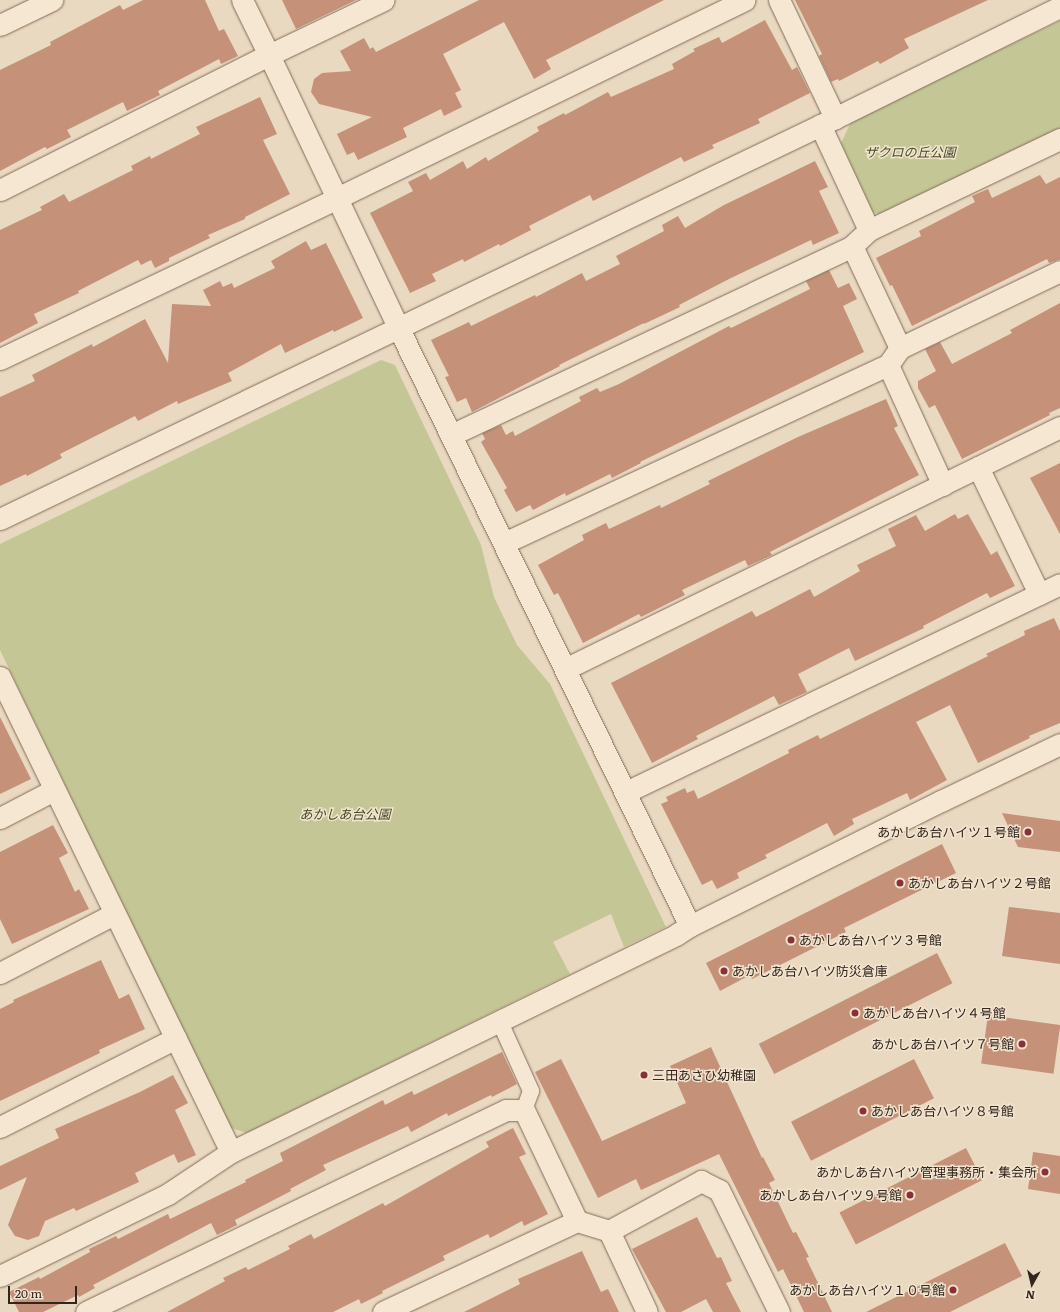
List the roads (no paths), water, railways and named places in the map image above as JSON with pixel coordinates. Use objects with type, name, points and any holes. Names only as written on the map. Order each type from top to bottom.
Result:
[{"type":"street","points":[[0,25],[52,0]]},
{"type":"street","points":[[242,0],[270,55],[398,326],[690,926]]},
{"type":"street","points":[[0,190],[270,55],[384,0]]},
{"type":"street","points":[[779,0],[869,230]]},
{"type":"street","points":[[0,359],[337,198],[741,1]]},
{"type":"street","points":[[0,519],[398,326],[827,122],[1060,7]]},
{"type":"street","points":[[451,435],[852,246],[869,230],[1060,140]]},
{"type":"street","points":[[852,246],[900,348]]},
{"type":"street","points":[[504,543],[888,365],[900,348],[1060,271]]},
{"type":"street","points":[[888,365],[943,484]]},
{"type":"street","points":[[566,669],[1060,427]]},
{"type":"street","points":[[626,792],[1054,589],[978,467]]},
{"type":"street","points":[[0,678],[114,914],[148,977],[232,1152]]},
{"type":"street","points":[[0,1276],[168,1194],[232,1152],[677,934],[690,926],[941,801],[1060,744]]},
{"type":"street","points":[[0,818],[54,790]]},
{"type":"street","points":[[0,973],[114,914]]},
{"type":"street","points":[[500,1020],[531,1091],[524,1110],[576,1221]]},
{"type":"street","points":[[0,1127],[176,1038]]},
{"type":"street","points":[[86,1312],[506,1110],[524,1110]]},
{"type":"street","points":[[609,1232],[701,1180],[719,1190],[779,1312]]},
{"type":"street","points":[[383,1312],[576,1221],[609,1232],[647,1312]]},
{"type":"place","name":"あかしあ台ハイツ１号館","points":[[1028,832]]},
{"type":"place","name":"あかしあ台ハイツ２号館","points":[[900,883]]},
{"type":"place","name":"あかしあ台ハイツ３号館","points":[[791,940]]},
{"type":"place","name":"あかしあ台ハイツ防災倉庫","points":[[724,971]]},
{"type":"place","name":"あかしあ台ハイツ４号館","points":[[855,1013]]},
{"type":"place","name":"あかしあ台ハイツ７号館","points":[[1022,1044]]},
{"type":"place","name":"三田あさひ幼稚園","points":[[644,1075]]},
{"type":"place","name":"あかしあ台ハイツ８号館","points":[[863,1111]]},
{"type":"place","name":"あかしあ台ハイツ管理事務所・集会所","points":[[1045,1172]]},
{"type":"place","name":"あかしあ台ハイツ９号館","points":[[910,1195]]},
{"type":"place","name":"あかしあ台ハイツ１０号館","points":[[953,1290]]},
{"type":"park label","name":"ザクロの丘公園","points":[[910,152]]},
{"type":"park label","name":"あかしあ台公園","points":[[345,814]]}]
